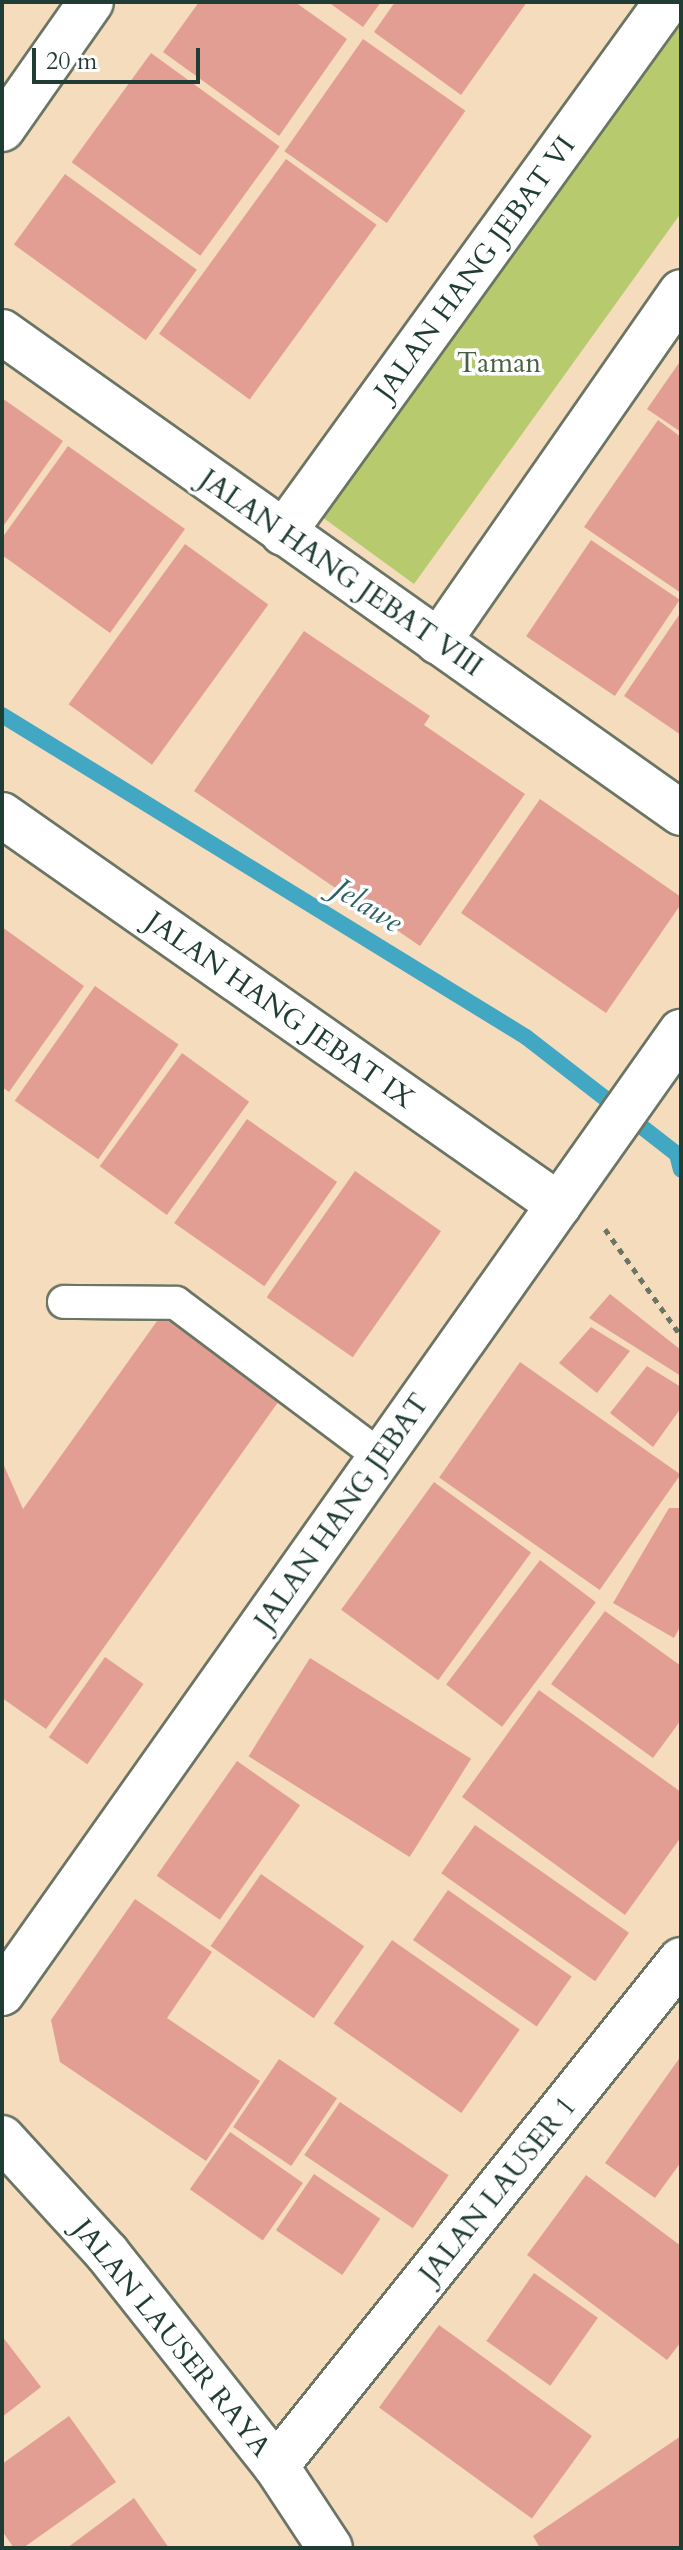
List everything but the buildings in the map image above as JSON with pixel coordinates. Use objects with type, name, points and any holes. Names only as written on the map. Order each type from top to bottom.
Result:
[{"type":"street","points":[[2,129],[91,2]]},
{"type":"street","name":"JALAN HANG JEBAT VI","points":[[283,533],[667,2]]},
{"type":"street","points":[[438,642],[681,292]]},
{"type":"street","name":"JALAN HANG JEBAT VIII","points":[[2,332],[681,813]]},
{"type":"street","name":"JALAN HANG JEBAT IX","points":[[2,815],[574,1184]]},
{"type":"street","name":"JALAN HANG JEBAT","points":[[2,1993],[681,1032]]},
{"type":"street","name":"JALAN LAUSER 1","points":[[276,2466],[681,1960]]},
{"type":"street","name":"JALAN LAUSER RAYA","points":[[2,2138],[107,2253],[276,2466],[330,2548]]},
{"type":"lane","points":[[64,1302],[176,1303],[381,1457]]},
{"type":"path","points":[[574,1184],[632,1261],[681,1336]]},
{"type":"green space","name":"Taman","points":[[681,9],[681,213],[414,584],[318,514]]},
{"type":"waterway","name":"Jelawe","points":[[2,715],[526,1037],[677,1154],[681,1170]]}]
